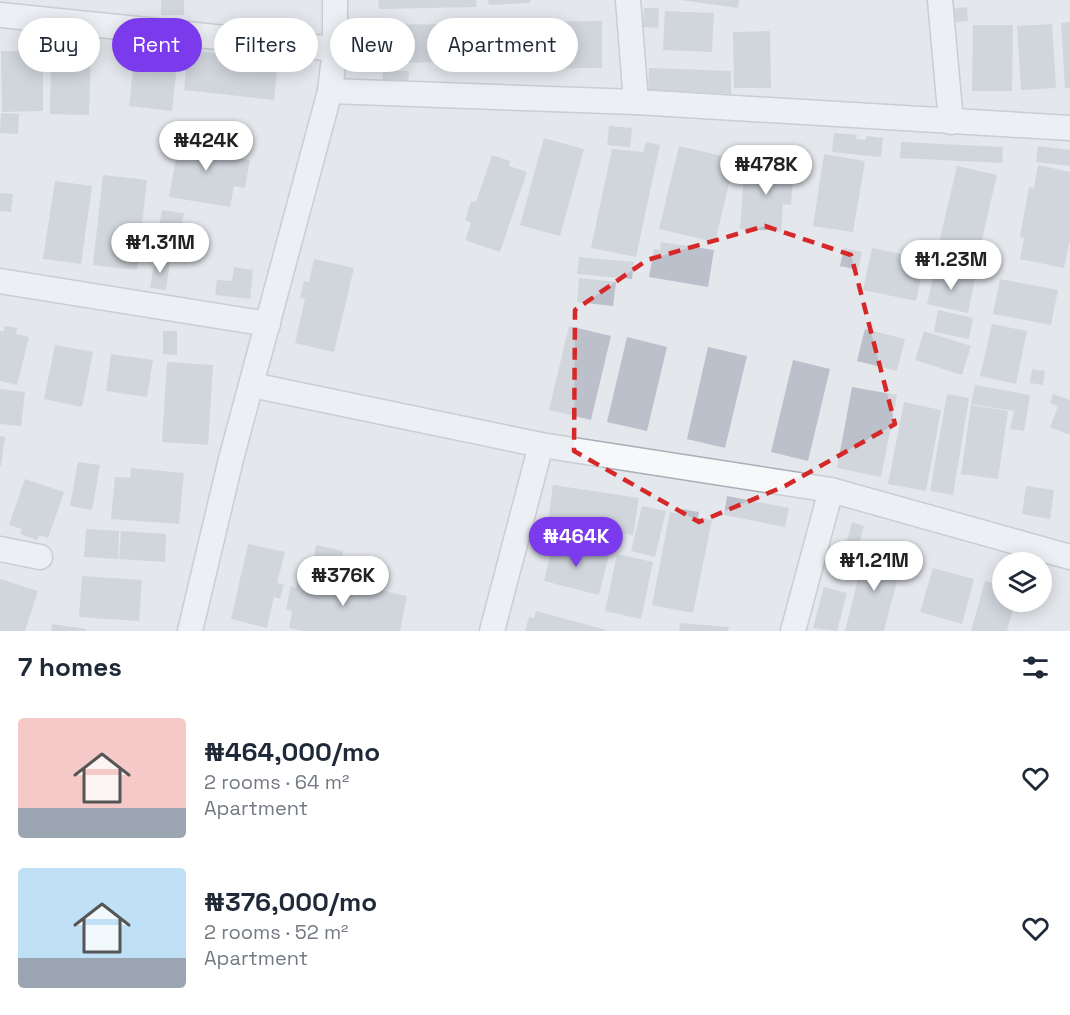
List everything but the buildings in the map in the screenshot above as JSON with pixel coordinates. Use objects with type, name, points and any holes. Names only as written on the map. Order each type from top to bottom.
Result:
[{"type":"street","points":[[335,0],[335,18]]},
{"type":"street","points":[[628,0],[636,102]]},
{"type":"street","points":[[940,0],[951,122]]},
{"type":"street","points":[[0,15],[330,49]]},
{"type":"street","points":[[190,631],[330,91],[332,72]]},
{"type":"street","points":[[330,91],[636,102],[1070,128]]},
{"type":"street","points":[[0,282],[268,324]]},
{"type":"street","points":[[252,385],[541,445],[831,490],[1070,557]]},
{"type":"street","points":[[492,631],[541,445]]},
{"type":"street","points":[[793,631],[831,490]]},
{"type":"street","points":[[0,549],[40,557]]},
{"type":"highlighted area","points":[[765,226],[851,255],[895,424],[785,486],[699,522],[574,451],[575,310],[647,260]]}]
